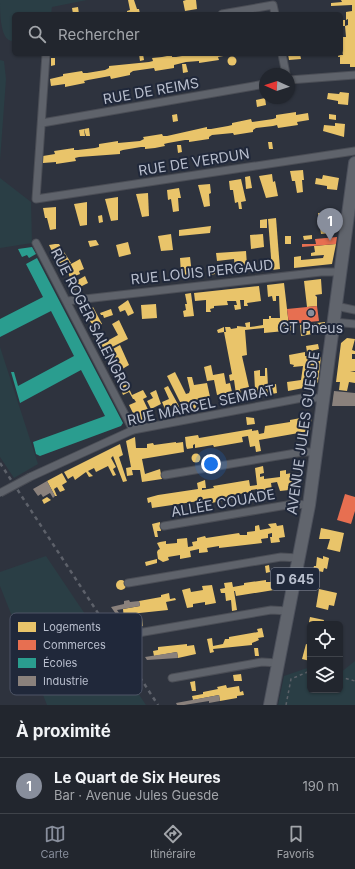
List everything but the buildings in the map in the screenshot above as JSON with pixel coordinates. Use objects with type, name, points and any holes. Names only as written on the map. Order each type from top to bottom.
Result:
[{"type":"main road","name":"AVENUE JULES GUESDE","points":[[270,705],[309,505],[355,163]]},
{"type":"street","points":[[233,12],[273,5],[274,12]]},
{"type":"street","points":[[42,123],[46,56]]},
{"type":"street","points":[[282,56],[285,68]]},
{"type":"street","points":[[295,80],[355,76]]},
{"type":"street","name":"RUE DE REIMS","points":[[42,123],[259,85]]},
{"type":"street","name":"RUE DE VERDUN","points":[[42,123],[36,199],[355,151]]},
{"type":"street","name":"RUE ROGER SALENGRO","points":[[36,242],[133,430]]},
{"type":"street","name":"RUE LOUIS PERGAUD","points":[[67,301],[321,272],[340,272]]},
{"type":"street","points":[[336,306],[355,310]]},
{"type":"street","points":[[334,322],[355,324]]},
{"type":"street","name":"RUE MARCEL SEMBAT","points":[[0,493],[30,477],[133,430],[302,398],[324,398]]},
{"type":"street","points":[[165,476],[302,452],[317,452]]},
{"type":"street","name":"ALLÉE COUADE","points":[[164,526],[293,504],[309,505]]},
{"type":"street","points":[[128,583],[282,557],[299,558]]},
{"type":"street","points":[[142,632],[271,610],[288,611]]},
{"type":"street","points":[[172,678],[262,662],[278,663]]},
{"type":"path","points":[[286,705],[291,679],[307,672]]},
{"type":"path","points":[[343,678],[355,681]]},
{"type":"shaded area","points":[[0,0],[87,0],[52,7],[51,12],[12,12],[12,41],[9,40],[3,32]]},
{"type":"shaded area","points":[[0,60],[4,61],[6,79],[0,161]]},
{"type":"shaded area","points":[[0,178],[31,202],[32,243],[0,248]]},
{"type":"shaded area","points":[[0,347],[38,464],[14,478],[0,457]]},
{"type":"shaded area","points":[[46,556],[84,613],[11,613],[0,586],[0,572]]},
{"type":"shaded area","points":[[355,661],[355,705],[278,705],[284,676],[307,668],[307,693],[343,693],[343,671]]},
{"type":"shaded area","points":[[43,695],[139,695],[146,705],[47,705]]},
{"type":"railway","points":[[0,463],[98,613]]},
{"type":"railway","points":[[142,680],[158,705]]},
{"type":"place","name":"Le Quart de Six Heures","points":[[330,241]]},
{"type":"place","name":"GT Pneus","points":[[311,313]]}]
